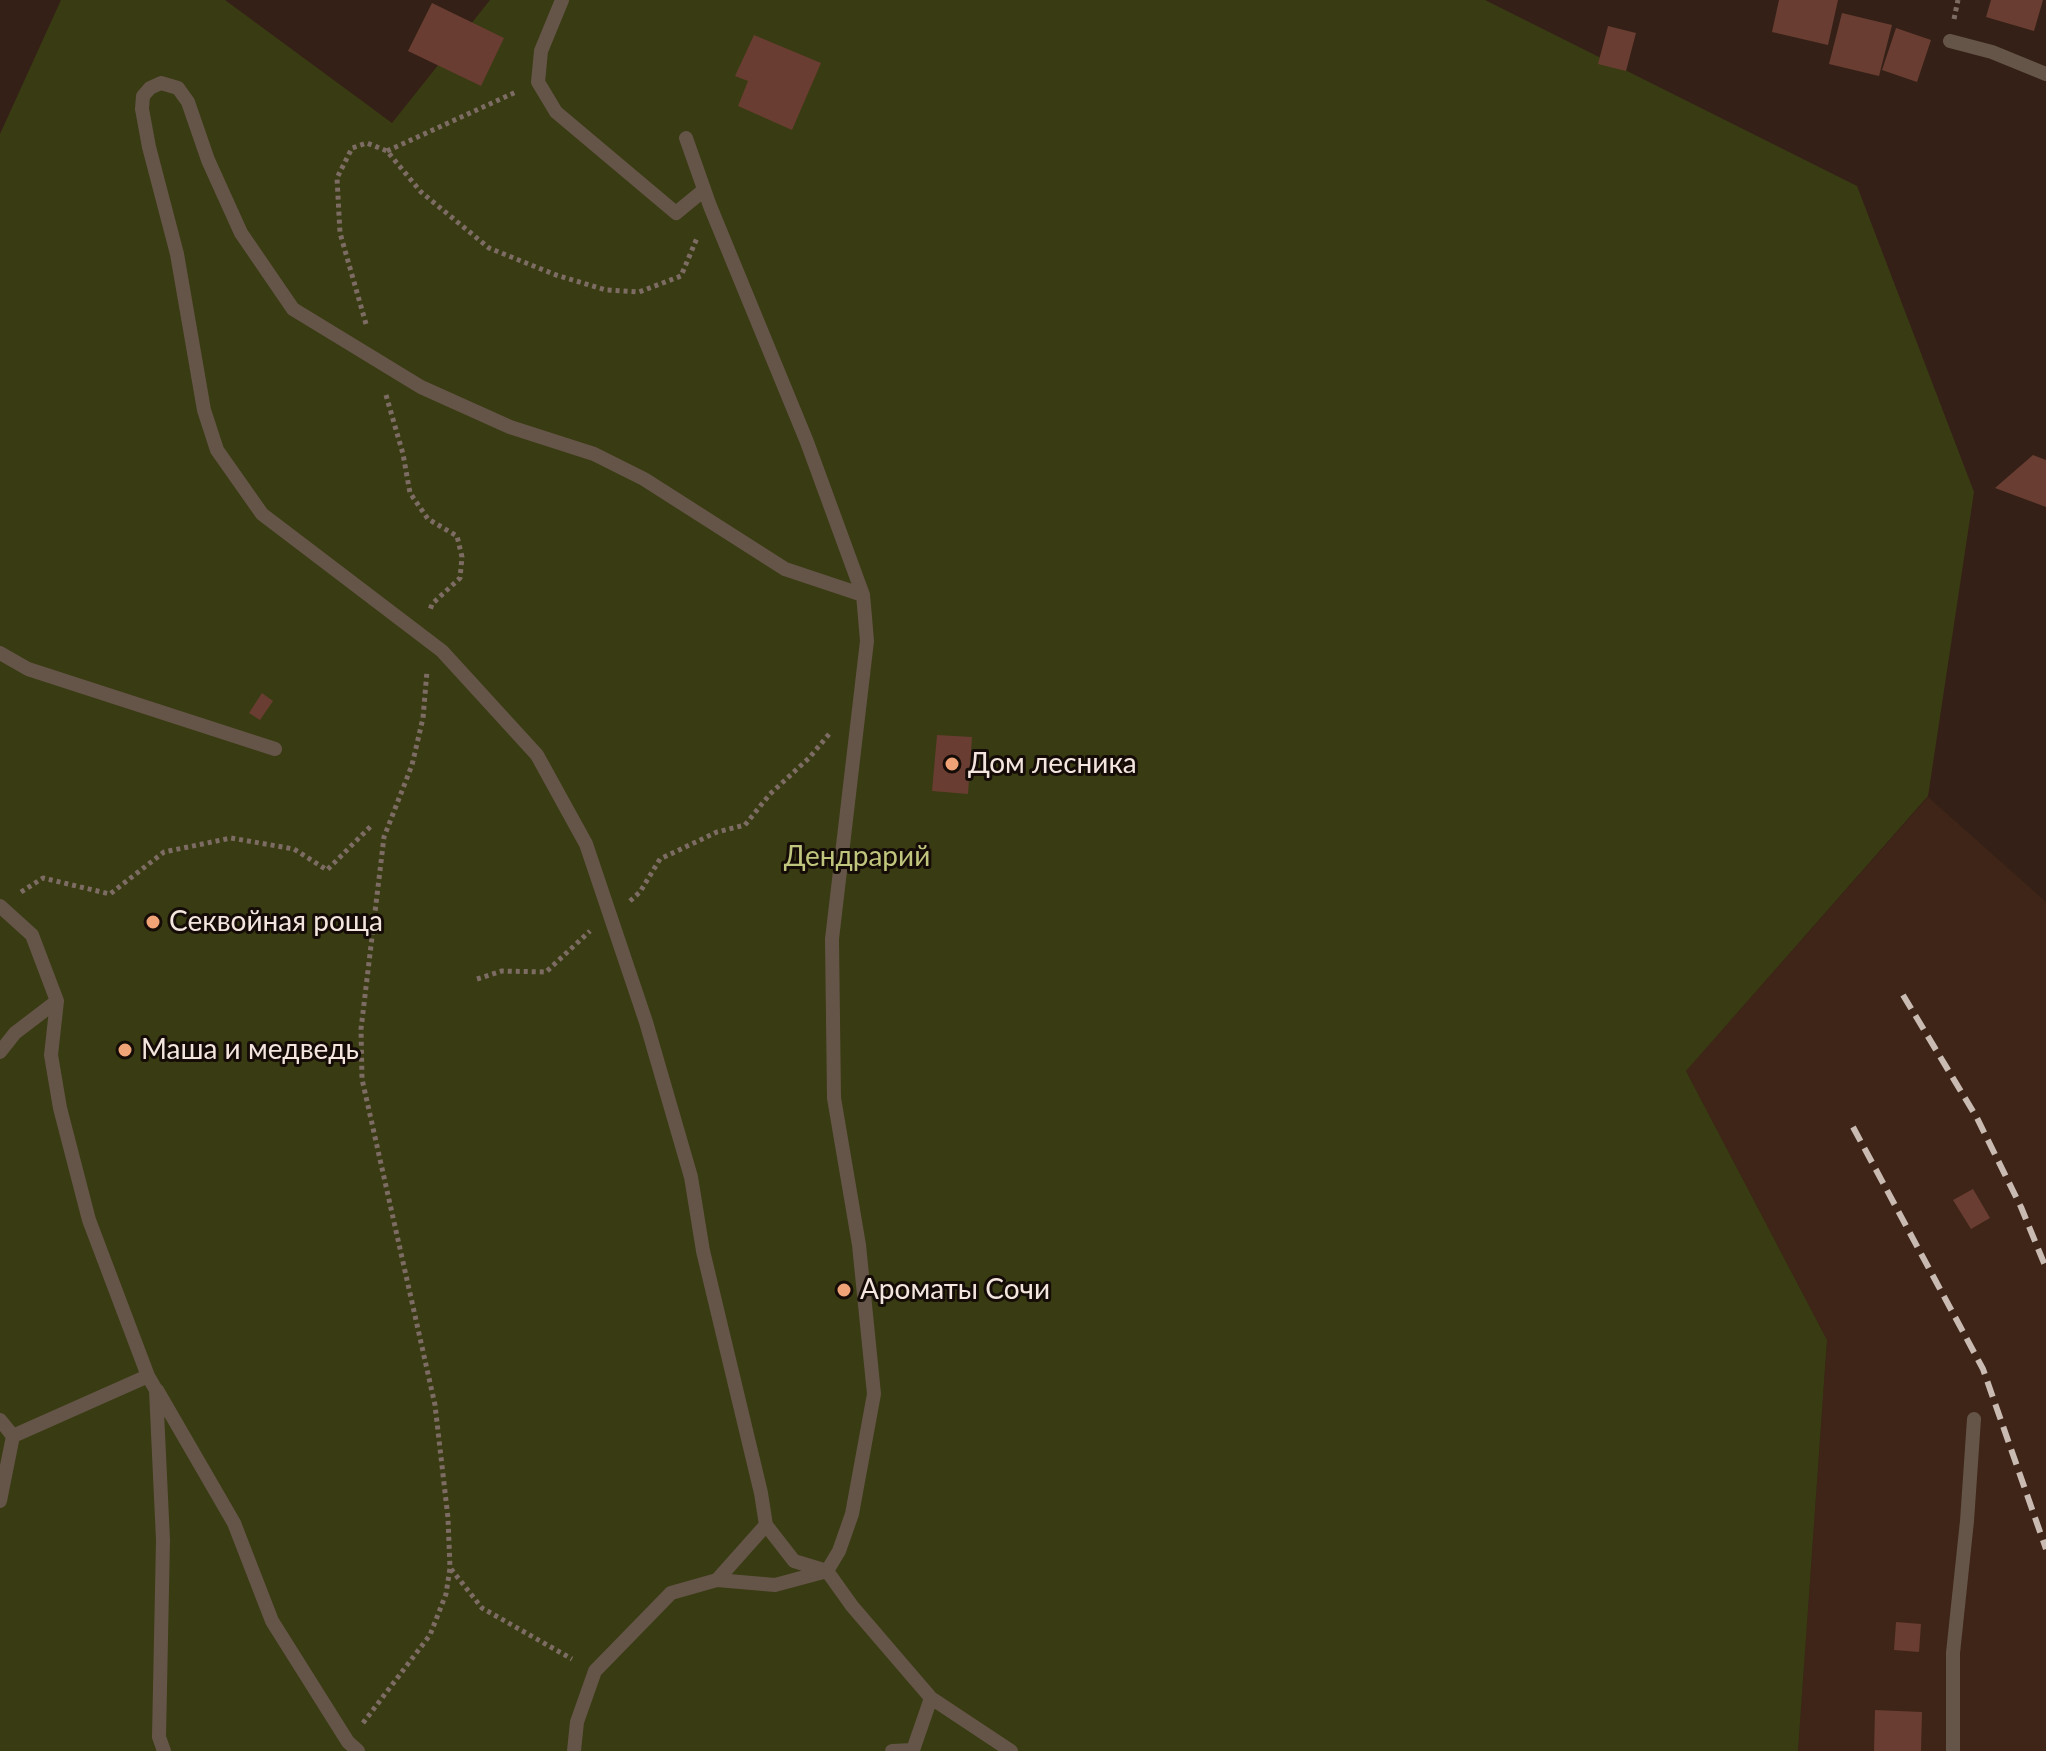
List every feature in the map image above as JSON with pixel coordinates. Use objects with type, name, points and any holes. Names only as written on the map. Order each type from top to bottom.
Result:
[{"type":"lane","points":[[562,0],[541,51],[538,82],[556,112],[676,213],[704,190]]},
{"type":"lane","points":[[1950,41],[1992,52],[2046,74]]},
{"type":"lane","points":[[863,595],[785,569],[644,479],[594,454],[510,427],[421,387],[293,309],[241,233],[208,160],[188,102],[178,88],[161,83],[143,96],[142,109],[149,147],[177,254],[204,410],[217,450],[262,514],[442,651],[537,755],[586,844],[612,916],[691,1177],[703,1251],[766,1525],[794,1561],[827,1571],[852,1606],[931,1698],[1011,1751]]},
{"type":"lane","points":[[574,1751],[577,1722],[595,1671],[671,1593],[717,1580],[775,1585],[827,1571],[839,1551],[852,1514],[874,1394],[859,1245],[842,1153],[834,1082],[832,939],[867,641],[863,595],[807,442],[710,206],[686,138]]},
{"type":"lane","points":[[0,653],[28,669],[275,749]]},
{"type":"lane","points":[[5,902],[32,935],[57,1001],[51,1055],[60,1108],[89,1220],[148,1376],[234,1523],[272,1621],[353,1747]]},
{"type":"lane","points":[[0,1052],[15,1033],[57,1001]]},
{"type":"lane","points":[[13,1436],[148,1376]]},
{"type":"lane","points":[[156,1390],[163,1540],[159,1737],[164,1751]]},
{"type":"lane","points":[[1953,1751],[1953,1653],[1974,1419]]},
{"type":"lane","points":[[0,1420],[13,1436]]},
{"type":"lane","points":[[0,1501],[13,1436]]},
{"type":"lane","points":[[717,1580],[766,1525]]},
{"type":"lane","points":[[892,1751],[913,1750],[931,1698]]},
{"type":"path","points":[[387,151],[538,82]]},
{"type":"path","points":[[353,1747],[430,1635],[446,1594],[450,1568],[448,1518],[435,1405],[362,1079],[361,1029],[384,837],[412,765],[423,718],[427,679],[423,637],[432,604],[460,578],[462,557],[457,536],[428,519],[410,493],[403,454],[340,233],[337,178],[352,148],[367,143],[387,151],[421,192],[489,248],[556,275],[606,290],[639,292],[681,276],[710,206]]},
{"type":"path","points":[[477,979],[502,971],[546,972],[640,892],[660,859],[717,832],[745,825],[835,726]]},
{"type":"path","points":[[5,902],[43,878],[110,894],[164,852],[231,838],[294,849],[327,870],[371,826]]},
{"type":"path","points":[[450,1568],[482,1608],[595,1671]]},
{"type":"shaded area","points":[[1928,797],[2046,902],[2046,1751],[1798,1751],[1827,1340],[1686,1071]]},
{"type":"green space","name":"Дендрарий","points":[[61,0],[225,0],[392,123],[490,0],[1485,0],[1857,186],[1974,492],[1928,796],[1686,1071],[1827,1340],[1798,1751],[0,1751],[0,134]]},
{"type":"building","points":[[1779,0],[1838,0],[1828,45],[1772,32]]},
{"type":"building","points":[[1991,0],[2043,0],[2034,31],[1986,17]]},
{"type":"building","points":[[432,3],[504,38],[481,86],[408,51]]},
{"type":"building","points":[[1842,13],[1892,25],[1879,76],[1829,64]]},
{"type":"building","points":[[1608,26],[1636,33],[1626,71],[1598,64]]},
{"type":"building","points":[[1896,28],[1931,40],[1917,82],[1882,70]]},
{"type":"building","points":[[754,35],[821,63],[792,130],[738,106],[748,81],[735,76]]},
{"type":"building","points":[[2033,455],[2046,460],[2046,507],[1995,488]]},
{"type":"building","points":[[262,693],[273,701],[260,720],[249,713]]},
{"type":"building","name":"Дом лесника","points":[[937,735],[972,737],[968,794],[932,791]]},
{"type":"building","points":[[1973,1189],[1990,1218],[1971,1229],[1953,1200]]},
{"type":"building","points":[[1896,1622],[1921,1624],[1919,1652],[1894,1650]]},
{"type":"building","points":[[1875,1710],[1922,1712],[1921,1751],[1874,1751]]},
{"type":"railway","points":[[1903,995],[1977,1118],[2021,1207],[2046,1268]]},
{"type":"railway","points":[[1853,1127],[1983,1369],[2046,1549]]},
{"type":"place","name":"Дом лесника","points":[[952,764]]},
{"type":"place","name":"Секвойная роща","points":[[153,922]]},
{"type":"place","name":"Маша и медведь","points":[[125,1050]]},
{"type":"place","name":"Ароматы Сочи","points":[[844,1290]]}]
